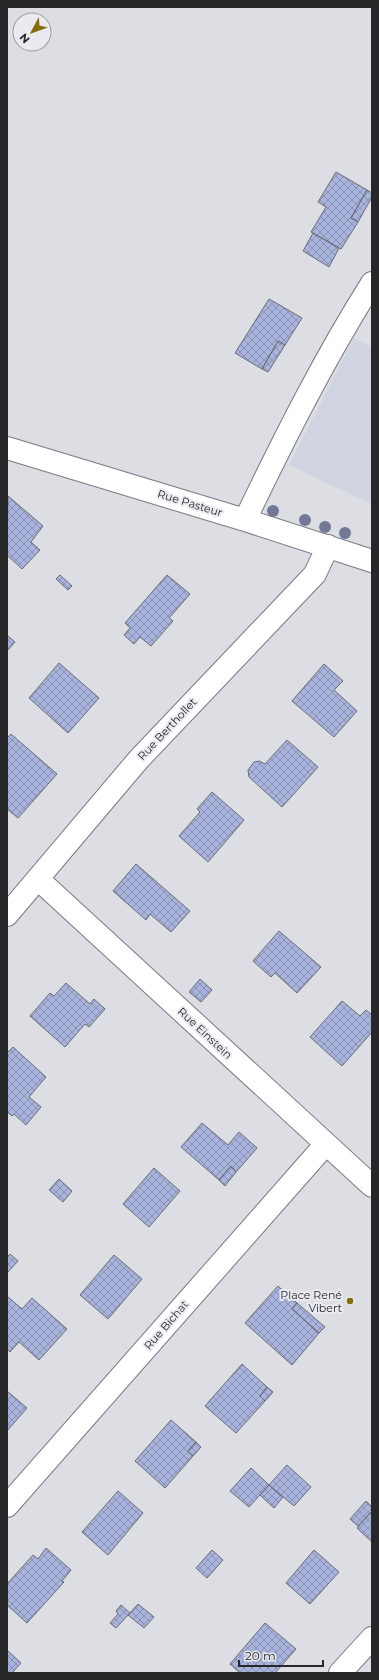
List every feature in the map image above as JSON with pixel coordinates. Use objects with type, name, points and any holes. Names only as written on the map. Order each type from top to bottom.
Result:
[{"type":"street","points":[[245,520],[298,410],[342,330],[372,283]]},
{"type":"street","name":"Rue Pasteur","points":[[7,448],[245,520],[372,561]]},
{"type":"street","name":"Rue Berthollet","points":[[7,915],[139,759],[315,574],[328,546]]},
{"type":"street","name":"Rue Einstein","points":[[38,879],[325,1145],[372,1186]]},
{"type":"street","name":"Rue Bichat","points":[[7,1506],[325,1145]]},
{"type":"street","points":[[340,1673],[372,1638]]},
{"type":"shaded area","points":[[354,338],[372,348],[372,504],[289,465]]},
{"type":"building","points":[[336,172],[367,190],[351,218],[358,222],[341,249],[311,232],[326,207],[318,202]]},
{"type":"building","points":[[367,190],[372,193],[372,197],[358,222],[351,218]]},
{"type":"building","points":[[313,233],[339,248],[329,267],[303,251]]},
{"type":"building","points":[[269,299],[302,318],[285,345],[278,341],[262,369],[235,353]]},
{"type":"building","points":[[278,341],[285,345],[268,372],[262,369]]},
{"type":"building","points":[[8,496],[43,526],[31,542],[40,550],[22,569],[7,555]]},
{"type":"building","points":[[60,575],[72,586],[68,590],[56,579]]},
{"type":"building","points":[[167,575],[190,594],[169,618],[173,621],[151,646],[140,637],[134,644],[124,635],[130,628],[125,623]]},
{"type":"building","points":[[8,636],[15,642],[7,651],[7,637]]},
{"type":"building","points":[[59,663],[99,698],[68,733],[29,698]]},
{"type":"building","points":[[324,664],[343,681],[334,690],[357,711],[334,737],[292,701]]},
{"type":"building","points":[[11,734],[57,774],[18,818],[7,809],[7,738]]},
{"type":"building","points":[[287,740],[318,767],[282,807],[249,777],[248,770],[254,762],[259,761],[265,764]]},
{"type":"building","points":[[212,792],[244,820],[208,862],[179,836],[200,812],[197,809]]},
{"type":"building","points":[[136,864],[190,911],[171,932],[150,914],[146,920],[113,891]]},
{"type":"building","points":[[279,931],[321,967],[297,993],[275,973],[271,977],[253,961]]},
{"type":"building","points":[[200,979],[212,990],[201,1002],[189,992]]},
{"type":"building","points":[[66,983],[90,1004],[94,999],[105,1009],[89,1027],[85,1024],[65,1047],[30,1016],[50,993],[54,996]]},
{"type":"building","points":[[342,1001],[360,1016],[366,1010],[372,1015],[372,1032],[342,1066],[310,1037]]},
{"type":"building","points":[[13,1047],[46,1077],[29,1097],[41,1107],[26,1125],[14,1114],[12,1116],[7,1112],[7,1053]]},
{"type":"building","points":[[202,1123],[228,1145],[239,1132],[257,1148],[236,1172],[231,1166],[219,1180],[181,1147]]},
{"type":"building","points":[[231,1166],[236,1172],[225,1186],[219,1180]]},
{"type":"building","points":[[154,1168],[180,1191],[149,1227],[123,1204]]},
{"type":"building","points":[[59,1179],[72,1191],[63,1202],[49,1190]]},
{"type":"building","points":[[10,1254],[18,1261],[7,1273],[7,1257]]},
{"type":"building","points":[[114,1255],[142,1279],[108,1319],[80,1295]]},
{"type":"building","points":[[278,1286],[297,1303],[292,1309],[319,1333],[292,1365],[245,1323]]},
{"type":"building","points":[[7,1296],[22,1309],[32,1298],[67,1329],[39,1360],[19,1342],[10,1352],[7,1349]]},
{"type":"building","points":[[297,1303],[325,1327],[319,1333],[292,1309]]},
{"type":"building","points":[[242,1364],[267,1387],[260,1396],[265,1401],[236,1433],[205,1406]]},
{"type":"building","points":[[267,1387],[273,1392],[265,1401],[260,1396]]},
{"type":"building","points":[[7,1391],[27,1408],[7,1431]]},
{"type":"building","points":[[171,1420],[196,1442],[188,1451],[193,1456],[165,1488],[135,1461]]},
{"type":"building","points":[[196,1442],[201,1447],[193,1456],[188,1451]]},
{"type":"building","points":[[287,1465],[311,1487],[294,1506],[269,1485]]},
{"type":"building","points":[[251,1468],[269,1485],[249,1507],[230,1491]]},
{"type":"building","points":[[269,1485],[283,1497],[274,1508],[260,1495]]},
{"type":"building","points":[[118,1491],[143,1513],[108,1555],[82,1532]]},
{"type":"building","points":[[366,1501],[372,1507],[372,1511],[358,1526],[350,1519]]},
{"type":"building","points":[[372,1511],[372,1542],[357,1528]]},
{"type":"building","points":[[46,1548],[71,1570],[62,1581],[64,1582],[27,1623],[7,1605],[7,1584],[33,1555],[38,1559]]},
{"type":"building","points":[[212,1550],[223,1560],[207,1578],[196,1568]]},
{"type":"building","points":[[314,1550],[339,1572],[310,1604],[286,1583]]},
{"type":"building","points":[[138,1604],[154,1617],[144,1628],[128,1615]]},
{"type":"building","points":[[121,1605],[130,1613],[116,1628],[110,1623],[118,1614],[116,1611]]},
{"type":"building","points":[[265,1623],[296,1649],[275,1673],[240,1673],[230,1664]]},
{"type":"building","points":[[7,1650],[21,1663],[12,1673],[7,1673]]},
{"type":"place","name":"Place René Vibert","points":[[350,1301]]}]
